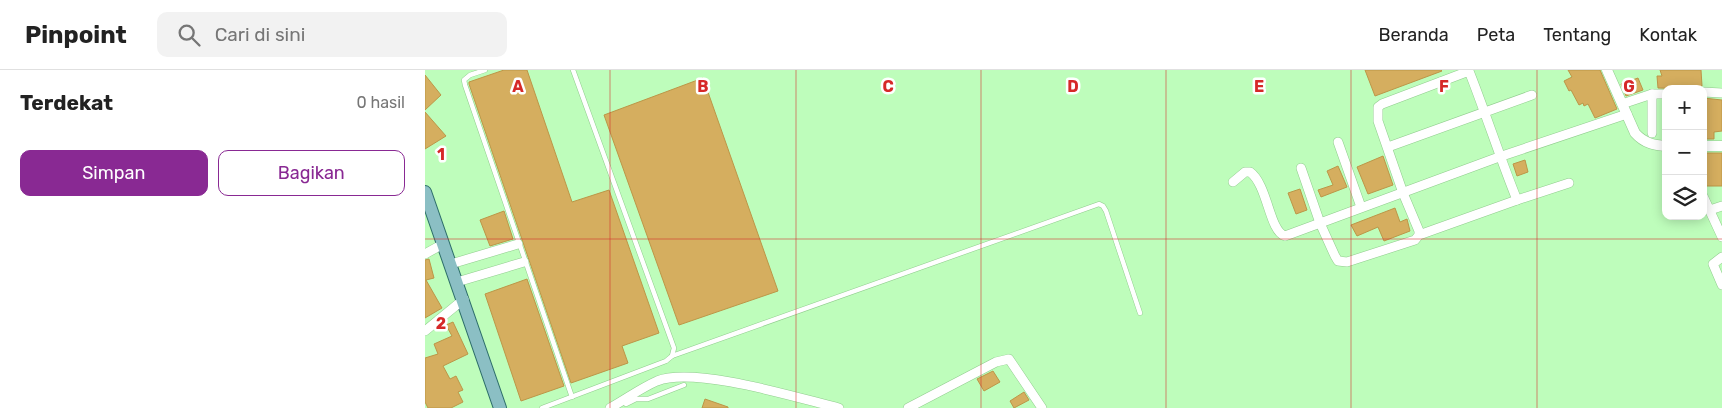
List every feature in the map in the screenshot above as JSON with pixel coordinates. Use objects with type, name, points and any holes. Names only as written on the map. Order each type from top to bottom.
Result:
[{"type":"main road","points":[[425,192],[434,249],[451,264],[500,408]]},
{"type":"street","points":[[1419,235],[1378,121],[1379,107],[1470,70],[1499,157],[1517,200]]},
{"type":"street","points":[[1607,70],[1635,133],[1642,140],[1662,145]]},
{"type":"street","points":[[1707,92],[1722,93]]},
{"type":"street","points":[[1652,94],[1652,133]]},
{"type":"street","points":[[1233,182],[1245,172],[1254,174],[1260,183],[1277,231],[1281,235],[1287,236],[1625,109],[1652,94],[1662,94]]},
{"type":"street","points":[[1388,148],[1532,95]]},
{"type":"street","points":[[1338,142],[1361,207]]},
{"type":"street","points":[[1707,146],[1722,146]]},
{"type":"street","points":[[1301,168],[1320,223],[1335,256],[1338,261],[1342,262],[1415,240],[1419,235],[1569,183]]},
{"type":"street","points":[[1707,204],[1722,237]]},
{"type":"street","points":[[1710,210],[1722,206]]},
{"type":"street","points":[[451,264],[518,244]]},
{"type":"street","points":[[1722,257],[1713,264],[1722,285]]},
{"type":"street","points":[[457,282],[524,262]]},
{"type":"street","points":[[425,331],[464,299]]},
{"type":"street","points":[[908,408],[996,362],[1009,359],[1042,408]]},
{"type":"street","points":[[610,408],[658,381],[682,377],[712,379],[760,388],[839,408]]},
{"type":"lane","points":[[485,70],[466,77],[464,80],[465,85],[571,397]]},
{"type":"lane","points":[[573,70],[673,348],[672,356]]},
{"type":"lane","points":[[542,408],[667,361],[672,356],[1099,204],[1103,206],[1106,212],[1141,313]]},
{"type":"lane","points":[[618,408],[635,399],[648,399],[684,385]]},
{"type":"building","points":[[504,70],[527,70],[572,202],[609,190],[659,333],[622,346],[628,363],[571,383],[469,84],[469,82]]},
{"type":"building","points":[[1365,70],[1441,70],[1442,71],[1375,96]]},
{"type":"building","points":[[1568,70],[1600,70],[1617,109],[1595,118],[1588,104],[1584,106],[1583,103],[1579,105],[1571,90],[1569,91],[1564,81],[1572,77]]},
{"type":"building","points":[[1660,70],[1701,70],[1702,85],[1662,85],[1662,88],[1658,88],[1657,76],[1662,76]]},
{"type":"building","points":[[425,75],[441,95],[425,110]]},
{"type":"building","points":[[703,78],[778,291],[679,325],[604,115]]},
{"type":"building","points":[[1638,78],[1643,90],[1626,96],[1621,84]]},
{"type":"building","points":[[1707,98],[1722,100],[1722,131],[1714,132],[1714,139],[1707,139]]},
{"type":"building","points":[[425,112],[446,136],[425,149]]},
{"type":"building","points":[[1707,153],[1722,153],[1722,186],[1707,186]]},
{"type":"building","points":[[1383,156],[1393,185],[1368,194],[1357,167]]},
{"type":"building","points":[[1525,160],[1528,172],[1517,176],[1513,164]]},
{"type":"building","points":[[1338,166],[1347,187],[1321,197],[1318,190],[1333,185],[1327,171]]},
{"type":"building","points":[[1300,189],[1307,210],[1296,214],[1288,193]]},
{"type":"building","points":[[1395,208],[1400,222],[1407,219],[1410,231],[1384,241],[1378,227],[1357,236],[1351,225]]},
{"type":"building","points":[[504,211],[513,239],[490,246],[480,220]]},
{"type":"building","points":[[429,259],[434,278],[426,280],[442,308],[425,318],[425,260]]},
{"type":"building","points":[[527,279],[564,386],[521,401],[485,294]]},
{"type":"building","points":[[453,322],[468,354],[443,366],[450,379],[456,376],[463,390],[458,392],[463,402],[451,408],[428,408],[425,402],[425,358],[438,354],[434,344],[452,336],[446,325]]},
{"type":"building","points":[[993,371],[1000,382],[984,391],[977,379]]},
{"type":"building","points":[[1024,392],[1029,400],[1014,408],[1010,401]]},
{"type":"building","points":[[705,399],[728,407],[728,408],[702,408]]}]
